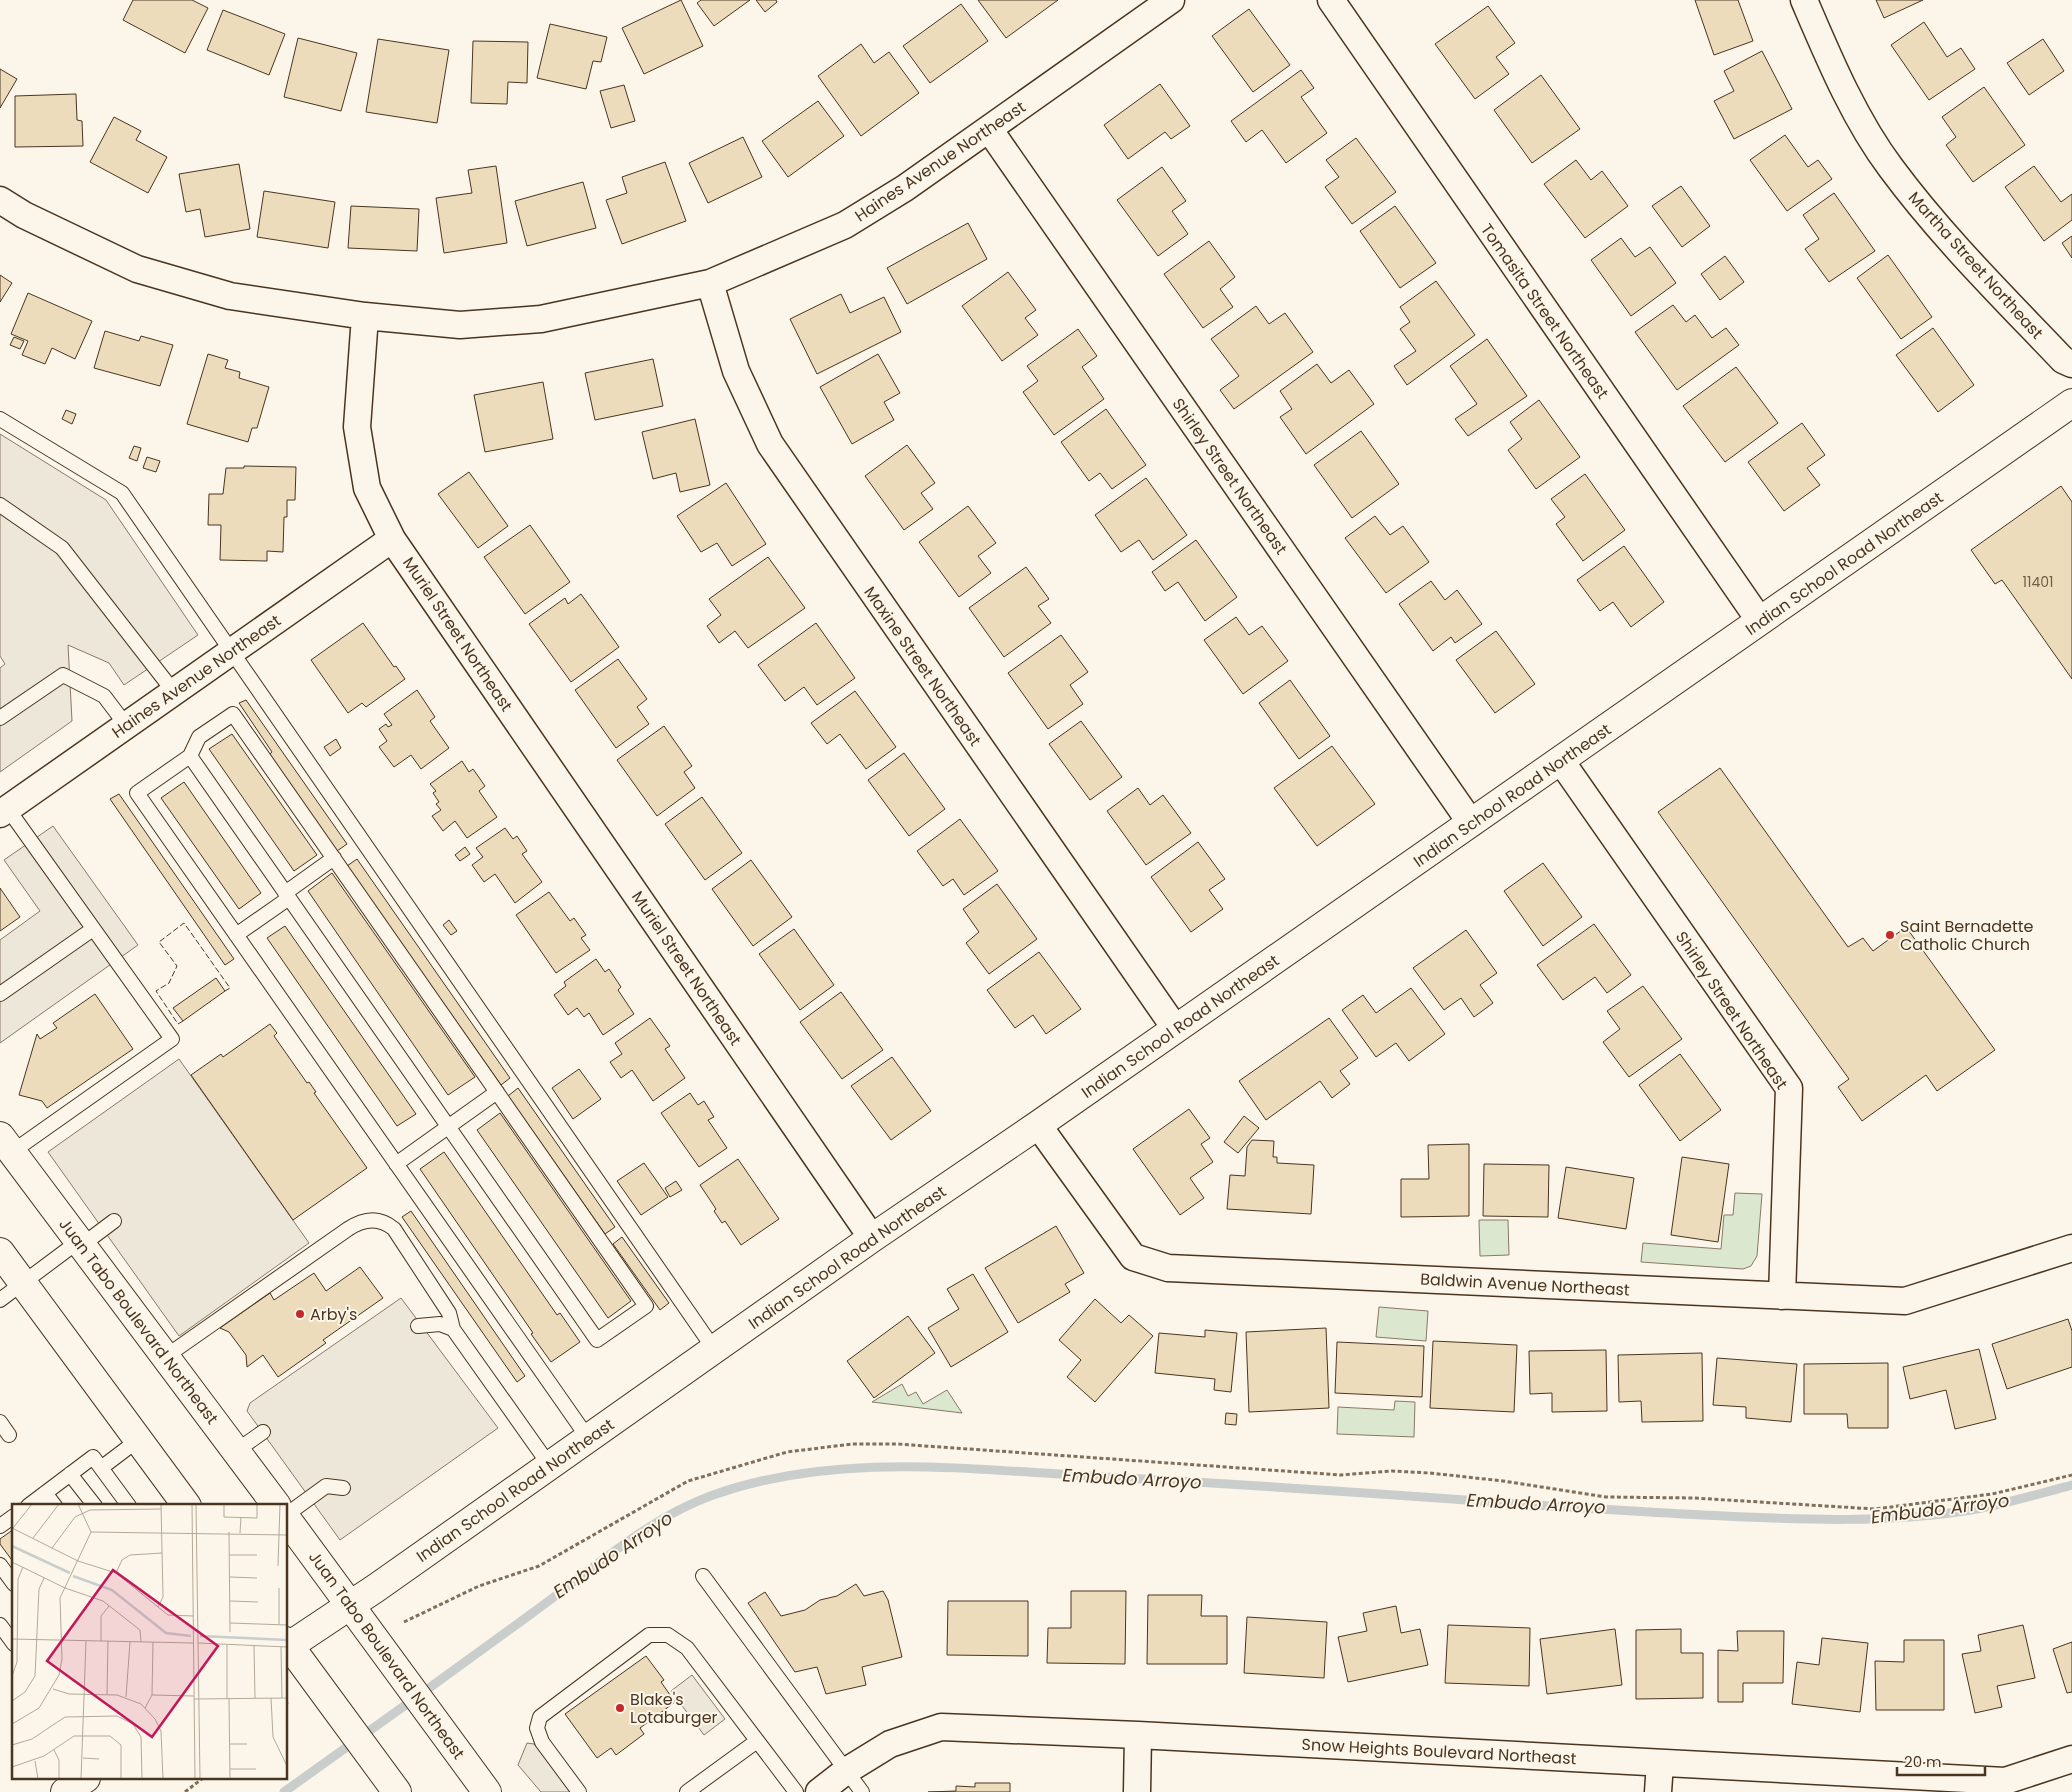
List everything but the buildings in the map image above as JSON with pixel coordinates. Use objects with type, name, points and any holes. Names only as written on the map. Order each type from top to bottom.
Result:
[{"type":"street","name":"Haines Avenue Northeast","points":[[365,316],[460,325],[541,319],[710,283],[845,226],[906,188],[1171,0]]},
{"type":"street","name":"Tomasita Street Northeast","points":[[1331,0],[1760,621]]},
{"type":"street","name":"Martha Street Northeast","points":[[1804,0],[1848,97],[1889,167],[1938,228],[2063,360],[2072,364]]},
{"type":"street","name":"Shirley Street Northeast","points":[[989,129],[1471,823]]},
{"type":"street","points":[[0,200],[24,215],[137,269],[230,296],[365,316]]},
{"type":"street","name":"Maxine Street Northeast","points":[[710,283],[736,371],[770,444],[1176,1028]]},
{"type":"street","name":"Muriel Street Northeast","points":[[365,316],[357,427],[368,488],[392,539],[872,1238]]},
{"type":"street","name":"Indian School Road Northeast","points":[[288,1644],[350,1606],[872,1238],[1038,1125],[2072,403]]},
{"type":"street","name":"Haines Avenue Northeast","points":[[4,811],[392,539]]},
{"type":"street","name":"Shirley Street Northeast","points":[[1561,761],[1789,1088],[1782,1296]]},
{"type":"street","name":"Baldwin Avenue Northeast","points":[[1038,1125],[1133,1257],[1168,1268],[1905,1301],[2072,1248]]},
{"type":"street","name":"Juan Tabo Boulevard Northeast","points":[[6,1144],[276,1504]]},
{"type":"street","points":[[0,1252],[186,1504]]},
{"type":"street","name":"Juan Tabo Boulevard Northeast","points":[[288,1520],[487,1792]]},
{"type":"street","points":[[288,1646],[393,1787]]},
{"type":"street","name":"Snow Heights Boulevard Northeast","points":[[819,1792],[846,1771],[890,1744],[941,1727],[1138,1735],[1660,1763],[2006,1787],[2072,1759]]},
{"type":"street","points":[[1137,1792],[1138,1735]]},
{"type":"street","points":[[1658,1792],[1660,1763]]},
{"type":"street","points":[[65,1792],[83,1780]]},
{"type":"lane","points":[[0,418],[122,493],[714,1349]]},
{"type":"lane","points":[[0,505],[62,548],[174,692]]},
{"type":"lane","points":[[0,718],[63,675],[104,696],[126,725]]},
{"type":"lane","points":[[190,756],[597,1340],[646,1306],[233,714],[199,737],[190,756],[137,793],[588,1438]]},
{"type":"lane","points":[[4,811],[93,929],[172,1039],[6,1144]]},
{"type":"lane","points":[[236,935],[334,858]]},
{"type":"lane","points":[[0,994],[93,929]]},
{"type":"lane","points":[[396,1164],[497,1092]]},
{"type":"lane","points":[[0,1300],[114,1221]]},
{"type":"lane","points":[[166,1357],[360,1221],[381,1221],[394,1229],[449,1313],[453,1329],[550,1466]]},
{"type":"lane","points":[[418,1326],[440,1324],[453,1329]]},
{"type":"lane","points":[[0,1422],[9,1435]]},
{"type":"lane","points":[[236,1451],[263,1432]]},
{"type":"lane","points":[[101,1468],[138,1440]]},
{"type":"lane","points":[[31,1504],[93,1457],[128,1504]]},
{"type":"lane","points":[[70,1474],[93,1504]]},
{"type":"lane","points":[[288,1515],[326,1486],[343,1488]]},
{"type":"lane","points":[[45,1493],[53,1504]]},
{"type":"lane","points":[[0,1526],[12,1517]]},
{"type":"lane","points":[[0,1565],[12,1581]]},
{"type":"lane","points":[[703,1576],[862,1792]]},
{"type":"lane","points":[[0,1625],[12,1641]]},
{"type":"lane","points":[[579,1792],[542,1742],[537,1728],[540,1717],[649,1635],[668,1635],[687,1648],[796,1792]]},
{"type":"lane","points":[[687,1792],[758,1741]]},
{"type":"path","points":[[404,1622],[479,1586],[539,1566],[688,1481],[787,1452],[852,1444],[897,1444],[1341,1475],[1392,1471],[1430,1473],[1503,1481],[1606,1497],[1694,1498],[1875,1509],[1992,1494],[2072,1475]]},
{"type":"path","points":[[185,1792],[200,1780]]},
{"type":"green space","points":[[1735,1193],[1762,1194],[1757,1256],[1751,1266],[1743,1269],[1641,1262],[1643,1243],[1721,1249],[1724,1215],[1733,1215]]},
{"type":"green space","points":[[1479,1220],[1508,1220],[1509,1255],[1480,1256]]},
{"type":"green space","points":[[1379,1307],[1428,1311],[1426,1341],[1376,1337]]},
{"type":"green space","points":[[902,1384],[908,1396],[916,1392],[923,1404],[947,1390],[962,1413],[872,1402]]},
{"type":"green space","points":[[1395,1401],[1415,1402],[1414,1437],[1337,1434],[1338,1407],[1394,1410]]},
{"type":"shaded area","points":[[0,434],[106,500],[198,635],[124,685],[109,663],[68,645],[72,721],[0,772],[0,668],[5,664],[0,656]]},
{"type":"shaded area","points":[[53,826],[138,945],[0,1043],[0,940],[40,911],[4,860]]},
{"type":"shaded area","points":[[179,1059],[309,1243],[179,1336],[48,1152]]},
{"type":"shaded area","points":[[401,1298],[498,1428],[340,1540],[247,1411],[250,1403]]},
{"type":"shaded area","points":[[692,1675],[725,1719],[704,1735],[671,1691]]},
{"type":"shaded area","points":[[527,1743],[534,1744],[572,1792],[541,1792],[518,1765]]},
{"type":"waterway","name":"Embudo Arroyo","points":[[284,1792],[553,1598],[618,1548],[664,1518],[713,1495],[759,1482],[806,1473],[852,1468],[900,1467],[994,1470],[1630,1511],[1817,1519],[1878,1519],[1971,1510],[2022,1499],[2072,1485]]},
{"type":"fence","points":[[183,1021],[178,1024],[156,991],[169,983],[177,966],[159,942],[184,923],[230,988],[225,991]]},
{"type":"place","name":"Saint Bernadette Catholic Church","points":[[1890,935]]},
{"type":"place","name":"Arby's","points":[[300,1314]]},
{"type":"place","name":"Blake's Lotaburger","points":[[620,1708]]}]
